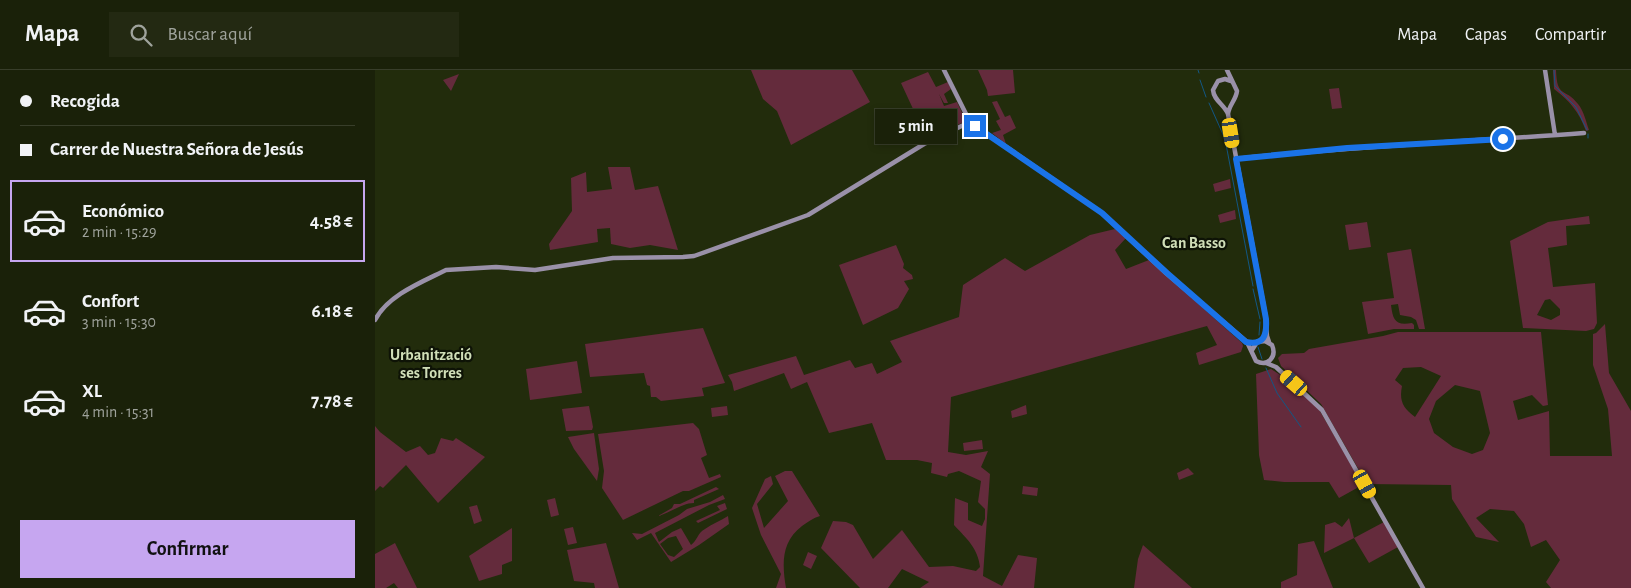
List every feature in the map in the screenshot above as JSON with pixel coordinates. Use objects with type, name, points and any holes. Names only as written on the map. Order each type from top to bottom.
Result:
[{"type":"street","points":[[944,70],[970,122],[1102,213],[1246,342],[1252,350],[1254,359],[1260,363],[1276,367],[1322,410],[1423,588]]},
{"type":"street","points":[[1227,70],[1222,80],[1215,84],[1213,90],[1214,97],[1221,102],[1228,114],[1267,332],[1270,344],[1274,350],[1273,357],[1276,367]]},
{"type":"street","points":[[1227,70],[1237,91],[1228,114]]},
{"type":"street","points":[[1545,70],[1555,135]]},
{"type":"street","points":[[1222,80],[1231,81]]},
{"type":"street","points":[[1221,102],[1225,103],[1232,100]]},
{"type":"street","points":[[375,320],[383,308],[399,295],[446,270],[496,267],[535,270],[613,258],[683,258],[694,256],[808,215],[924,144],[970,122]]},
{"type":"street","points":[[1236,159],[1347,148],[1584,133]]},
{"type":"street","points":[[1252,350],[1267,332]]},
{"type":"street","points":[[1246,342],[1265,341],[1270,344]]},
{"type":"street","points":[[1265,363],[1273,357]]},
{"type":"shaded area","points":[[751,70],[852,70],[870,102],[791,145],[777,111],[763,99]]},
{"type":"shaded area","points":[[978,70],[1013,70],[1015,93],[988,96]]},
{"type":"shaded area","points":[[1553,70],[1556,70],[1560,89],[1580,107],[1589,130],[1586,131],[1573,107],[1554,89]]},
{"type":"shaded area","points":[[928,72],[936,87],[948,82],[951,89],[944,94],[948,103],[944,103],[939,94],[944,106],[957,102],[966,121],[927,139],[901,83]]},
{"type":"shaded area","points":[[459,74],[451,91],[443,80]]},
{"type":"shaded area","points":[[1339,88],[1342,108],[1332,109],[1329,89]]},
{"type":"shaded area","points":[[997,101],[1005,117],[1010,115],[1016,128],[1003,135],[1006,144],[992,133],[1001,130],[996,121],[1000,119],[992,102]]},
{"type":"shaded area","points":[[608,167],[630,167],[635,190],[658,186],[678,250],[650,245],[630,248],[611,244],[610,228],[597,229],[598,242],[550,250],[549,244],[572,211],[571,178],[586,172],[587,192],[612,189]]},
{"type":"shaded area","points":[[1230,179],[1231,188],[1215,192],[1213,184]]},
{"type":"shaded area","points":[[1235,210],[1236,219],[1220,223],[1218,215]]},
{"type":"shaded area","points":[[1589,216],[1590,224],[1566,226],[1567,245],[1548,248],[1553,287],[1595,283],[1597,323],[1594,329],[1586,331],[1523,328],[1510,241],[1548,222]],"holes":[[[1550,299],[1560,309],[1560,315],[1551,320],[1537,315],[1545,300]]]},
{"type":"shaded area","points":[[1367,222],[1371,247],[1349,250],[1345,225]]},
{"type":"shaded area","points":[[1115,229],[1126,238],[1115,250],[1126,269],[1149,260],[1242,343],[1241,352],[1199,365],[1196,353],[1217,345],[1207,326],[951,397],[948,452],[966,455],[988,451],[981,467],[990,474],[983,576],[1002,586],[1018,555],[1037,558],[1034,588],[920,588],[929,582],[902,569],[888,588],[860,588],[821,548],[833,521],[846,522],[853,525],[873,559],[902,530],[929,567],[953,566],[976,571],[980,567],[977,554],[971,544],[954,525],[955,498],[968,503],[968,520],[982,526],[985,519],[985,509],[978,502],[981,481],[959,471],[948,474],[947,477],[931,473],[932,463],[917,460],[886,460],[872,423],[829,433],[807,382],[791,389],[784,373],[734,391],[728,375],[796,356],[804,375],[850,360],[855,368],[872,363],[877,374],[902,362],[890,341],[959,317],[963,285],[1005,258],[1025,271],[1090,235]]},
{"type":"shaded area","points":[[896,245],[904,264],[903,268],[912,275],[913,279],[904,281],[909,289],[898,308],[863,325],[839,265]]},
{"type":"shaded area","points":[[1411,249],[1425,329],[1419,329],[1416,320],[1411,317],[1400,315],[1398,304],[1391,305],[1394,318],[1398,323],[1412,323],[1414,329],[1394,329],[1368,334],[1362,302],[1394,298],[1387,253]]},
{"type":"shaded area","points":[[1605,324],[1609,373],[1631,411],[1631,588],[1551,588],[1546,582],[1560,560],[1546,540],[1531,547],[1524,524],[1514,511],[1490,509],[1476,518],[1499,542],[1476,537],[1452,499],[1451,485],[1367,484],[1321,404],[1281,366],[1278,358],[1282,354],[1304,353],[1309,349],[1398,332],[1541,332],[1548,405],[1543,406],[1532,395],[1513,401],[1518,420],[1549,411],[1550,456],[1612,456],[1608,409],[1593,365],[1593,334]],"holes":[[[1421,367],[1441,376],[1415,417],[1403,404],[1401,396],[1402,386],[1395,380],[1403,368]],[[1455,385],[1480,391],[1490,433],[1483,450],[1472,454],[1453,447],[1434,433],[1429,419],[1436,401]]]},
{"type":"shaded area","points":[[703,328],[725,383],[702,388],[704,396],[661,401],[656,397],[651,397],[650,386],[647,385],[644,373],[590,377],[585,344]]},
{"type":"shaded area","points":[[577,361],[582,393],[530,400],[526,369]]},
{"type":"shaded area","points":[[1271,369],[1285,378],[1317,406],[1360,480],[1357,488],[1339,498],[1329,482],[1264,480],[1259,455],[1256,374]]},
{"type":"shaded area","points":[[1026,405],[1027,414],[1012,418],[1011,411]]},
{"type":"shaded area","points":[[589,406],[592,430],[566,431],[562,409]]},
{"type":"shaded area","points":[[727,406],[728,415],[712,417],[711,408]]},
{"type":"shaded area","points":[[693,423],[699,429],[707,455],[701,458],[709,478],[720,474],[721,477],[689,491],[683,491],[623,520],[602,488],[604,471],[598,434]]},
{"type":"shaded area","points":[[375,426],[406,452],[420,446],[428,455],[435,453],[441,438],[453,441],[456,438],[485,457],[438,503],[406,465],[383,488],[380,486],[375,491]]},
{"type":"shaded area","points":[[594,433],[599,469],[597,481],[574,449],[568,437]]},
{"type":"shaded area","points":[[982,440],[983,449],[964,451],[963,443]]},
{"type":"shaded area","points":[[1188,468],[1194,474],[1179,480],[1177,473]]},
{"type":"shaded area","points":[[785,471],[792,471],[820,516],[802,526],[790,539],[784,562],[786,588],[776,588],[781,574],[761,535],[752,508],[765,479],[771,476],[773,484],[757,504],[764,528],[788,501],[775,476]]},
{"type":"shaded area","points":[[1023,486],[1038,488],[1037,496],[1022,494]]},
{"type":"shaded area","points":[[716,487],[719,489],[694,500],[694,503],[658,516],[672,508],[674,504],[680,504]]},
{"type":"shaded area","points":[[723,495],[725,499],[709,505],[655,533],[659,542],[681,528],[691,545],[703,530],[728,516],[729,524],[671,562],[651,533],[637,540],[632,533],[642,534],[687,509],[710,502]],"holes":[[[676,536],[683,549],[674,557],[668,555],[660,544],[668,538]]]},
{"type":"shaded area","points":[[555,498],[559,515],[551,517],[547,500]]},
{"type":"shaded area","points":[[725,503],[727,509],[698,523],[696,521],[720,510],[717,506]]},
{"type":"shaded area","points":[[477,505],[482,521],[474,524],[469,507]]},
{"type":"shaded area","points":[[1349,518],[1354,538],[1324,553],[1325,525],[1335,522],[1342,527]]},
{"type":"shaded area","points":[[1384,522],[1398,547],[1369,563],[1354,538]]},
{"type":"shaded area","points":[[573,527],[577,543],[568,545],[564,529]]},
{"type":"shaded area","points":[[512,528],[512,561],[502,565],[502,574],[479,581],[469,556]]},
{"type":"shaded area","points":[[1314,541],[1333,588],[1281,588],[1281,582],[1297,575],[1298,544]]},
{"type":"shaded area","points":[[395,543],[417,588],[398,588],[394,583],[386,588],[375,588],[375,554]]},
{"type":"shaded area","points":[[606,543],[619,588],[595,588],[594,583],[574,581],[567,550]]},
{"type":"shaded area","points":[[1143,545],[1192,588],[1134,588],[1138,559]]},
{"type":"shaded area","points":[[808,552],[817,556],[811,569],[803,565]]},
{"type":"waterway","points":[[1554,70],[1555,86],[1576,107],[1587,130]]},
{"type":"waterway","points":[[1200,80],[1206,97]]},
{"type":"waterway","points":[[1209,103],[1225,139],[1253,286]]},
{"type":"waterway","points":[[1253,289],[1260,319]]},
{"type":"waterway","points":[[1259,335],[1260,322]]},
{"type":"waterway","points":[[1258,347],[1262,359]]},
{"type":"waterway","points":[[1266,368],[1277,393],[1301,427]]},
{"type":"district","name":"Can Basso","points":[[1194,242]]},
{"type":"district","name":"Urbanització ses Torres","points":[[431,363]]},
{"type":"route","points":[[975,126],[1102,213],[1246,342],[1253,343],[1262,339],[1267,332],[1267,328],[1236,159],[1347,148],[1503,139]]}]
